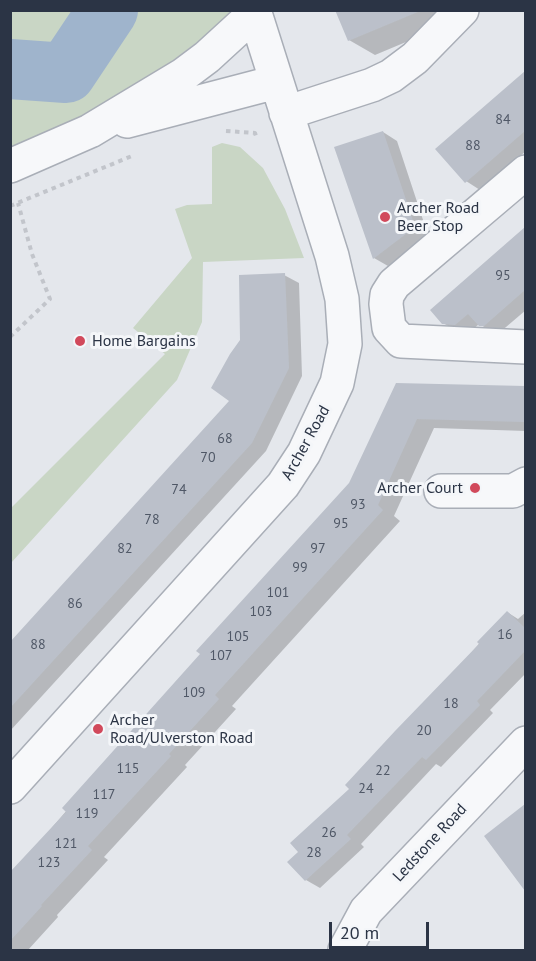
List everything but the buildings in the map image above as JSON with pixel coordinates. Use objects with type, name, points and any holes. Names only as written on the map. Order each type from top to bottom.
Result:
[{"type":"street","points":[[90,131],[281,97],[372,85],[415,58],[462,10]]},
{"type":"street","points":[[10,166],[90,131],[199,63],[254,12]]},
{"type":"street","name":"Archer Road","points":[[10,787],[283,485],[304,453],[337,383],[345,344],[342,299],[332,256],[254,12]]},
{"type":"street","points":[[525,172],[394,284],[387,295],[386,304],[388,324],[394,335],[403,341],[525,347]]},
{"type":"street","points":[[441,491],[513,491],[525,484]]},
{"type":"street","name":"Ledstone Road","points":[[345,951],[366,911],[525,743]]},
{"type":"path","points":[[224,131],[255,133],[260,143]]},
{"type":"path","points":[[10,206],[141,153]]},
{"type":"path","points":[[10,337],[50,299],[32,254],[18,203]]},
{"type":"green space","points":[[233,10],[235,14],[124,97],[11,149],[10,11]]},
{"type":"green space","points":[[222,143],[240,147],[263,168],[285,209],[304,258],[203,262],[202,322],[177,380],[11,563],[11,508],[165,354],[133,328],[192,258],[175,209],[187,205],[212,204],[212,147]]},
{"type":"waterway","points":[[10,69],[66,73],[108,10]]},
{"type":"place","name":"Archer Road Beer Stop","points":[[385,217]]},
{"type":"place","name":"Home Bargains","points":[[80,341]]},
{"type":"place","name":"Archer Court","points":[[475,488]]},
{"type":"place","name":"Archer Road/Ulverston Road","points":[[98,729]]}]
